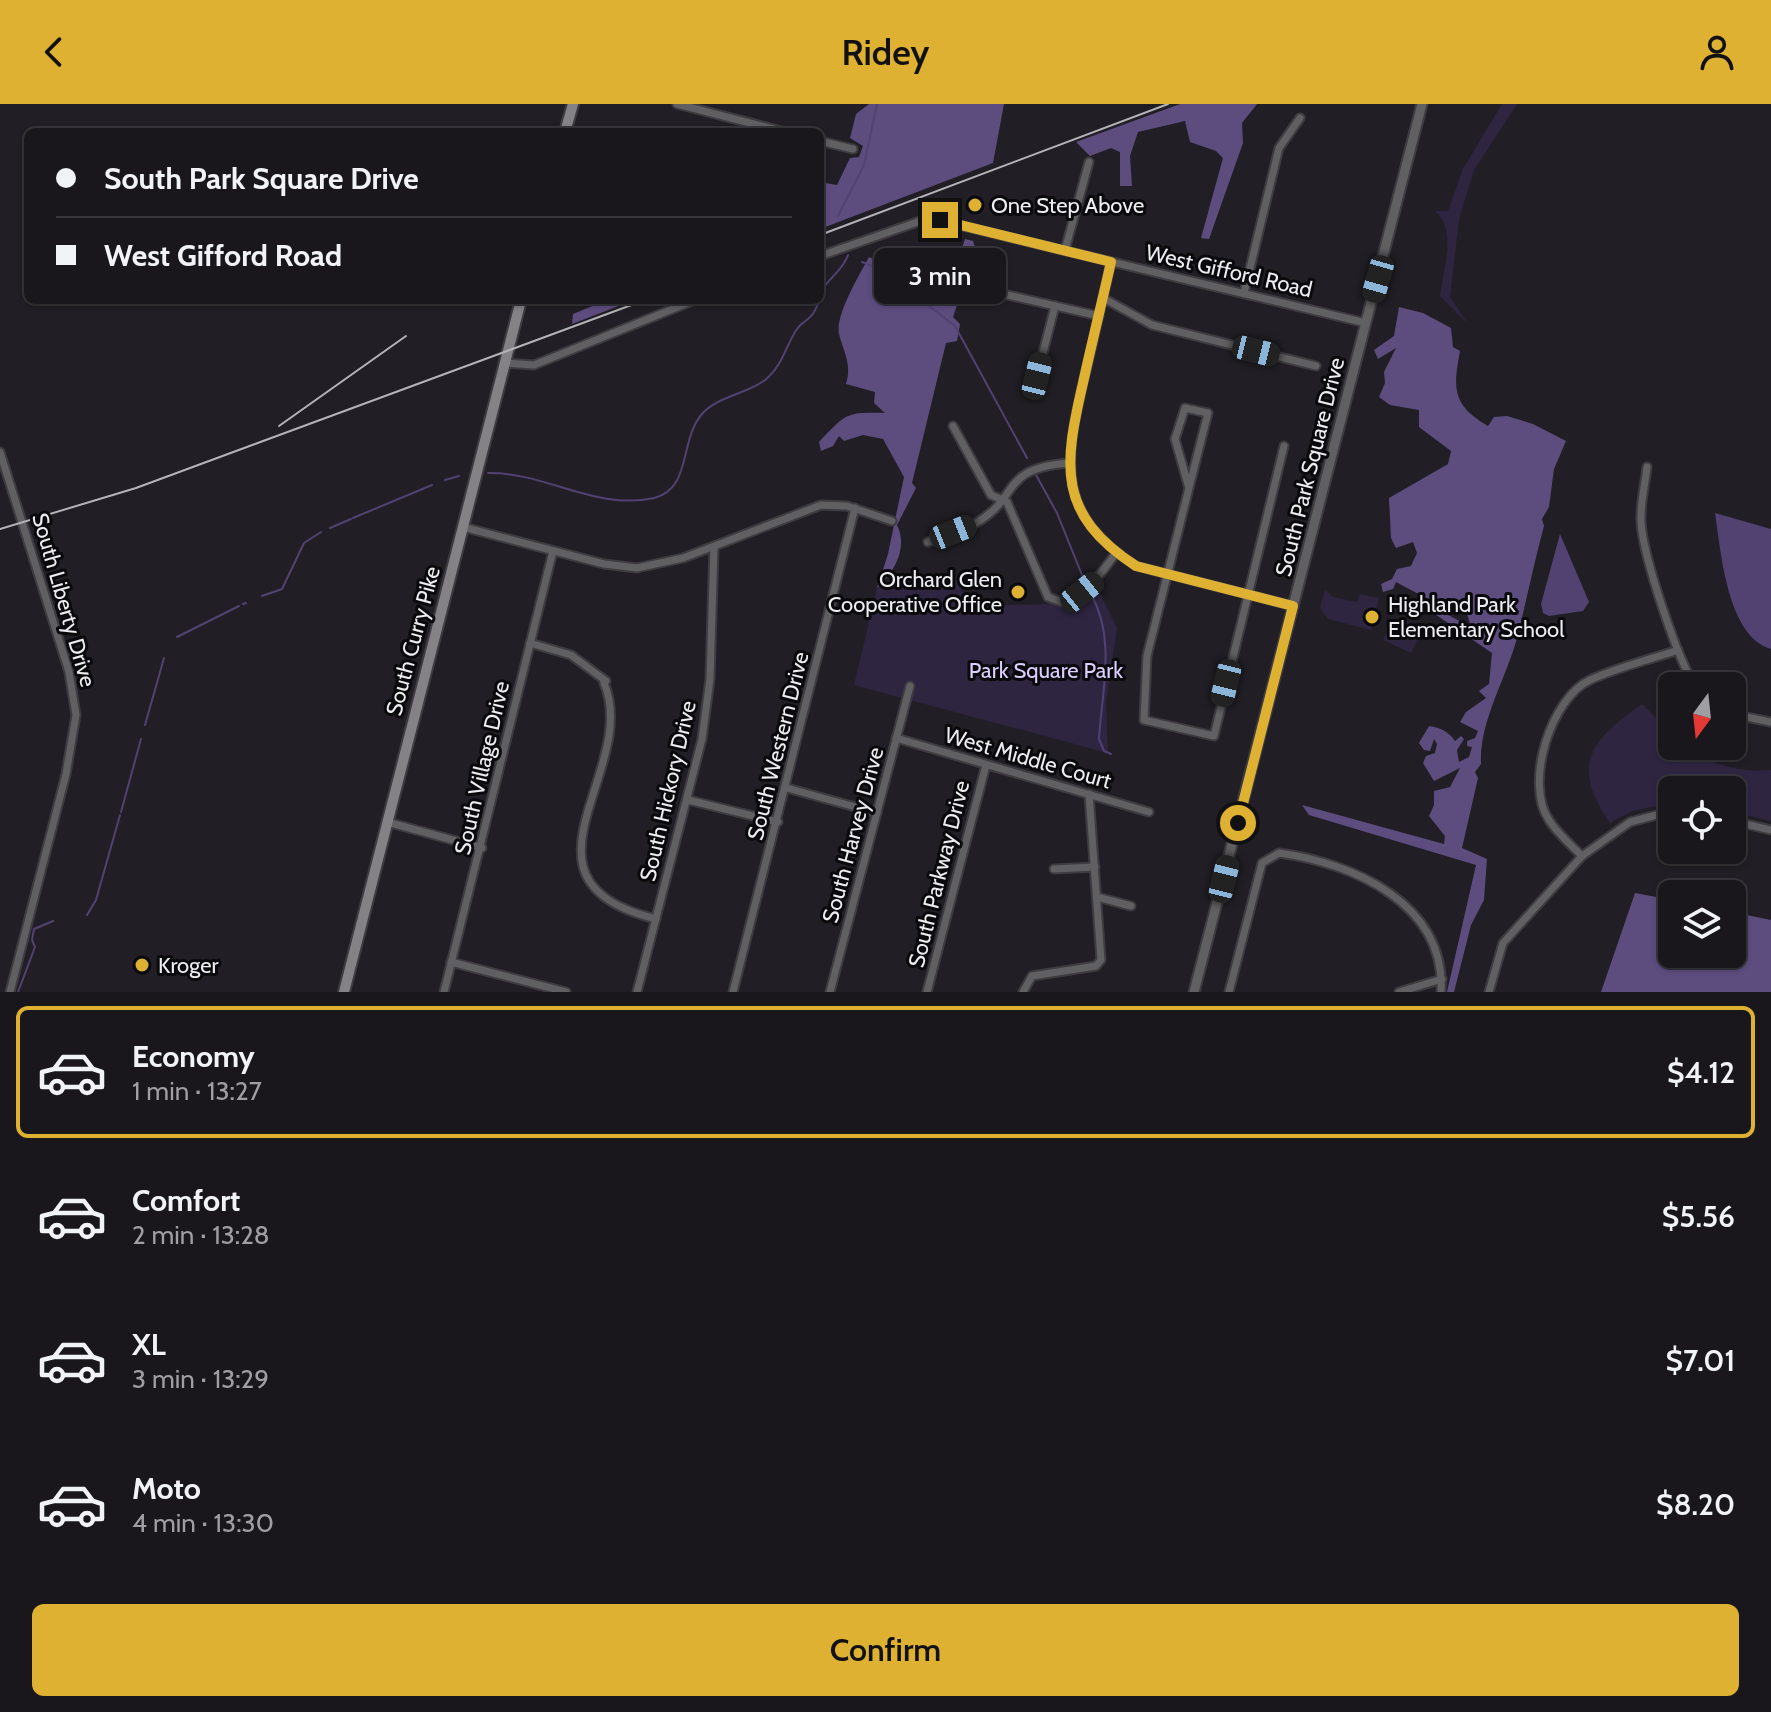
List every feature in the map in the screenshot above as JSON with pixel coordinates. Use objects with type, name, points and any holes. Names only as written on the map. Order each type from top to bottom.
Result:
[{"type":"main road","points":[[566,128],[573,104]]},
{"type":"main road","name":"South Curry Pike","points":[[344,992],[520,304]]},
{"type":"street","points":[[677,104],[770,128]]},
{"type":"street","points":[[1366,323],[1422,104]]},
{"type":"street","points":[[1244,293],[1279,148],[1300,118]]},
{"type":"street","points":[[824,142],[853,149]]},
{"type":"street","points":[[1065,250],[1089,162]]},
{"type":"street","name":"West Gifford Road","points":[[824,255],[929,218],[1366,323]]},
{"type":"street","points":[[1111,262],[1068,463],[1078,506],[1090,526],[1116,553],[1136,566],[1293,606]]},
{"type":"street","points":[[977,288],[1099,316]]},
{"type":"street","points":[[1103,298],[1152,325],[1316,366]]},
{"type":"street","points":[[506,363],[534,365],[685,304]]},
{"type":"street","points":[[1037,376],[1055,306]]},
{"type":"street","name":"South Park Square Drive","points":[[1194,992],[1366,323]]},
{"type":"street","points":[[1189,488],[1175,439],[1185,408],[1208,413],[1147,656],[1144,720],[1214,736],[1284,446]]},
{"type":"street","points":[[953,426],[991,495],[1007,502],[1048,597],[1061,602],[1082,592],[1095,581],[1116,553]]},
{"type":"street","name":"South Liberty Drive","points":[[0,452],[69,672],[76,715],[66,774],[10,992]]},
{"type":"street","points":[[928,542],[977,522],[1027,471],[1040,466],[1068,463]]},
{"type":"street","points":[[1647,467],[1641,514],[1643,538],[1678,650],[1688,672]]},
{"type":"street","points":[[463,527],[553,551],[637,568],[658,566],[811,508],[830,504],[855,508],[892,521]]},
{"type":"street","name":"South Western Drive","points":[[733,992],[787,788],[855,508]]},
{"type":"street","name":"South Hickory Drive","points":[[637,992],[688,800],[709,692],[714,547]]},
{"type":"street","name":"South Village Drive","points":[[444,992],[553,551]]},
{"type":"street","points":[[530,643],[586,663],[605,682],[611,718],[581,849],[590,885],[613,906],[656,919]]},
{"type":"street","points":[[1582,856],[1548,820],[1543,803],[1540,770],[1554,720],[1567,696],[1589,680],[1678,650]]},
{"type":"street","name":"South Harvey Drive","points":[[830,992],[910,686]]},
{"type":"street","points":[[1746,717],[1771,722]]},
{"type":"street","name":"West Middle Court","points":[[896,738],[1149,812]]},
{"type":"street","name":"South Parkway Drive","points":[[927,992],[986,765]]},
{"type":"street","points":[[787,788],[877,813]]},
{"type":"street","points":[[1023,992],[1032,976],[1100,963],[1089,794]]},
{"type":"street","points":[[688,800],[778,822]]},
{"type":"street","points":[[1489,992],[1503,943],[1582,856],[1630,822],[1658,815]]},
{"type":"street","points":[[387,822],[482,848]]},
{"type":"street","points":[[1746,824],[1771,830]]},
{"type":"street","points":[[1229,992],[1262,863],[1279,853],[1374,881],[1392,893],[1420,920],[1436,955],[1442,979],[1441,992]]},
{"type":"street","points":[[1054,869],[1095,867]]},
{"type":"street","points":[[1097,897],[1131,906]]},
{"type":"street","points":[[451,962],[566,992]]},
{"type":"street","points":[[1399,992],[1442,979]]},
{"type":"green space","points":[[1502,104],[1517,104],[1474,170],[1459,219],[1450,297],[1468,324],[1440,296],[1447,240],[1442,219],[1435,211],[1448,211],[1463,169]]},
{"type":"green space","name":"Park Square Park","points":[[955,576],[966,599],[1007,605],[1058,604],[1097,588],[1117,628],[1106,701],[1108,753],[854,685],[877,588],[883,582],[922,590]]},
{"type":"green space","points":[[1325,590],[1333,597],[1357,602],[1360,594],[1379,598],[1371,630],[1328,619],[1320,608]]},
{"type":"green space","points":[[1393,620],[1404,625],[1407,621],[1423,628],[1411,653],[1383,640]]},
{"type":"green space","points":[[1642,704],[1658,720],[1658,760],[1711,760],[1747,770],[1771,770],[1771,821],[1746,815],[1746,776],[1658,776],[1658,806],[1632,811],[1610,823],[1598,803],[1589,770],[1598,743]]},
{"type":"shaded area","points":[[869,104],[1004,104],[993,163],[824,227],[824,183],[837,185],[850,158],[859,157],[863,146],[850,138],[856,114]]},
{"type":"shaded area","points":[[1180,104],[1257,104],[1242,123],[1243,143],[1209,239],[1201,238],[1223,158],[1216,151],[1190,142],[1185,121],[1138,132],[1130,156],[1132,186],[1120,186],[1120,152],[1111,148],[1090,156],[1076,142]]},
{"type":"shaded area","points":[[965,239],[973,241],[976,250],[953,317],[960,324],[957,341],[946,343],[912,483],[916,488],[897,525],[901,542],[898,559],[877,588],[888,554],[904,477],[883,439],[863,435],[844,441],[839,436],[833,446],[821,451],[819,442],[847,417],[862,413],[885,413],[874,403],[875,392],[846,384],[848,364],[839,334],[841,316],[869,257],[901,271],[911,288],[949,287]]},
{"type":"shaded area","points":[[597,304],[624,304],[572,324],[573,314]]},
{"type":"shaded area","points":[[1399,307],[1423,313],[1451,328],[1453,347],[1460,351],[1456,386],[1467,411],[1488,426],[1494,417],[1507,416],[1533,424],[1566,441],[1554,469],[1549,507],[1542,519],[1544,526],[1518,634],[1489,715],[1481,764],[1475,772],[1478,778],[1462,848],[1487,859],[1484,900],[1471,925],[1454,992],[1447,992],[1476,865],[1309,815],[1302,805],[1444,844],[1445,836],[1429,816],[1434,805],[1434,791],[1450,787],[1460,768],[1434,781],[1423,763],[1426,756],[1435,753],[1437,744],[1434,739],[1430,751],[1424,750],[1419,743],[1429,726],[1437,728],[1447,732],[1455,741],[1461,736],[1464,739],[1457,750],[1459,762],[1469,757],[1472,747],[1467,746],[1467,741],[1475,738],[1478,731],[1460,722],[1466,712],[1486,698],[1479,691],[1489,684],[1492,653],[1432,612],[1429,605],[1471,627],[1464,603],[1449,598],[1441,606],[1396,582],[1393,589],[1383,592],[1381,584],[1392,579],[1397,569],[1411,566],[1417,553],[1413,542],[1396,548],[1391,538],[1389,498],[1448,464],[1451,451],[1419,427],[1419,410],[1390,405],[1379,397],[1385,383],[1384,372],[1396,348],[1378,359],[1374,350],[1394,336]]},
{"type":"shaded area","points":[[1715,513],[1771,529],[1771,649],[1756,641],[1736,611],[1724,570]]},
{"type":"shaded area","points":[[1560,534],[1589,602],[1583,611],[1549,616],[1543,613],[1541,604]]},
{"type":"shaded area","points":[[1635,893],[1658,897],[1658,968],[1746,968],[1746,915],[1771,920],[1771,992],[1601,992]]},
{"type":"waterway","points":[[838,216],[864,165],[877,104]]},
{"type":"waterway","points":[[824,288],[848,255]]},
{"type":"waterway","points":[[862,262],[881,269],[955,326],[1027,458]]},
{"type":"waterway","points":[[488,473],[530,478],[612,499],[633,501],[666,493],[680,474],[690,437],[702,414],[716,403],[758,385],[771,375],[797,329],[818,304]]},
{"type":"waterway","points":[[1036,475],[1057,513],[1084,580]]},
{"type":"waterway","points":[[445,480],[459,476]]},
{"type":"waterway","points":[[353,518],[432,485]]},
{"type":"waterway","points":[[330,528],[351,519]]},
{"type":"waterway","points":[[262,596],[282,589],[304,543],[321,532]]},
{"type":"waterway","points":[[1091,594],[1103,629],[1106,665],[1099,739],[1104,751],[1111,754]]},
{"type":"waterway","points":[[177,637],[239,606]]},
{"type":"waterway","points":[[145,725],[164,658]]},
{"type":"waterway","points":[[121,812],[141,739]]},
{"type":"waterway","points":[[87,915],[96,900],[120,815]]},
{"type":"waterway","points":[[18,992],[35,947],[32,940],[34,929],[53,921]]},
{"type":"railway","points":[[824,233],[1168,104]]},
{"type":"railway","points":[[0,529],[136,488],[634,304]]},
{"type":"railway","points":[[279,426],[406,336]]},
{"type":"place","name":"One Step Above","points":[[975,205]]},
{"type":"place","name":"Orchard Glen Cooperative Office","points":[[1018,592]]},
{"type":"place","name":"Highland Park Elementary School","points":[[1372,617]]},
{"type":"place","name":"Kroger","points":[[142,965]]},
{"type":"route","points":[[940,220],[1111,262],[1076,414],[1068,463],[1078,506],[1090,526],[1116,553],[1136,566],[1293,606],[1238,823]]}]
